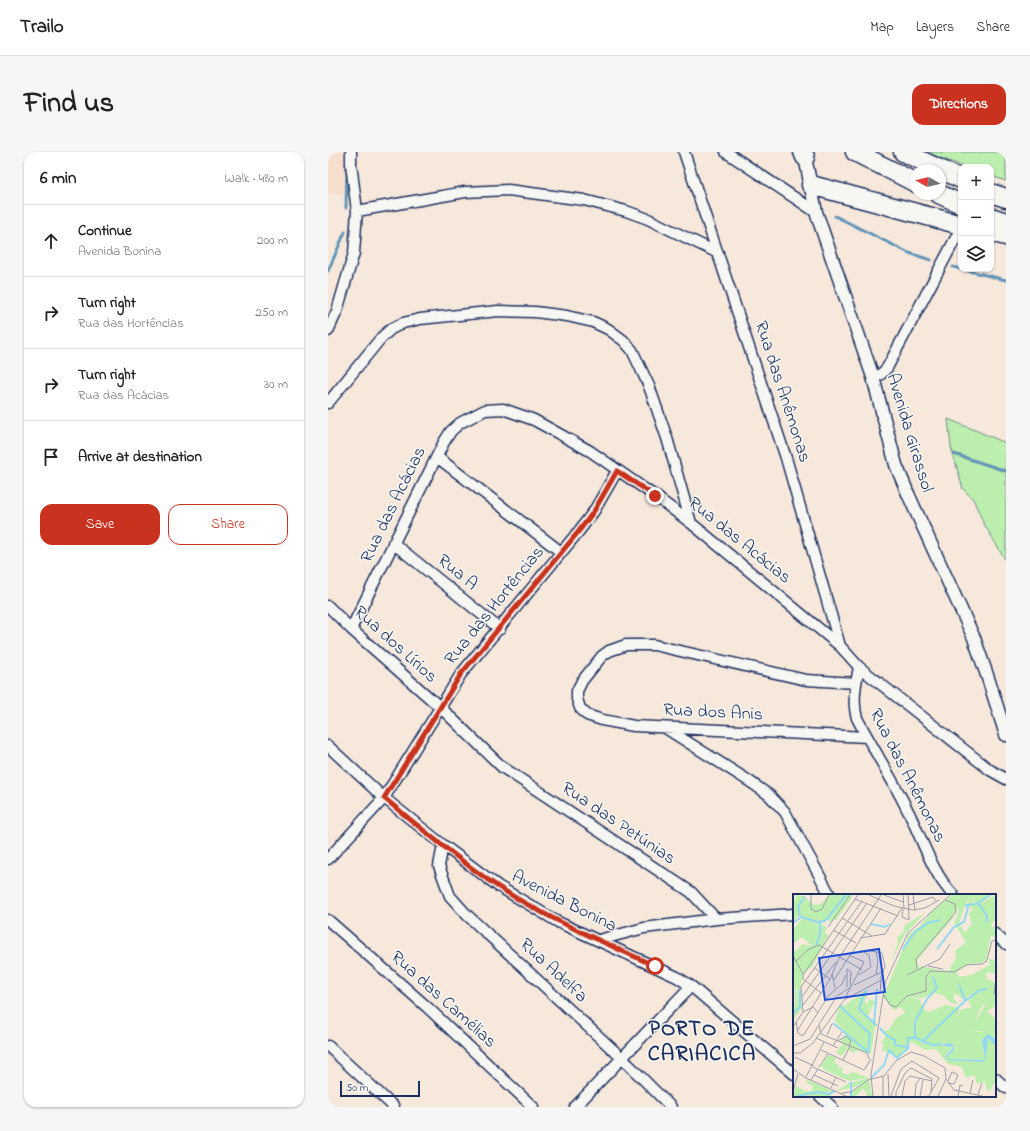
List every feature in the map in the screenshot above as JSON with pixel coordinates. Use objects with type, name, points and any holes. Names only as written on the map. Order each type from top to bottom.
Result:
[{"type":"highway","points":[[855,152],[910,180]]},
{"type":"highway","points":[[890,152],[912,164]]},
{"type":"highway","points":[[903,152],[958,178]]},
{"type":"highway","points":[[946,182],[958,188]]},
{"type":"highway","points":[[811,185],[958,226]]},
{"type":"highway","points":[[994,194],[1006,198]]},
{"type":"highway","points":[[946,197],[958,203]]},
{"type":"highway","points":[[994,218],[1006,222]]},
{"type":"highway","points":[[994,233],[1006,236]]},
{"type":"street","points":[[328,331],[344,290],[354,252],[358,211],[351,164],[351,152]]},
{"type":"street","name":"Rua das Anêmonas","points":[[684,152],[786,458],[840,646]]},
{"type":"street","points":[[726,152],[816,212]]},
{"type":"street","name":"Avenida Girassol","points":[[805,154],[816,212],[874,377],[896,465],[908,496],[974,638],[1006,735]]},
{"type":"street","points":[[358,211],[465,192],[508,190],[584,200],[626,211],[648,219],[718,253]]},
{"type":"street","points":[[874,377],[887,368],[958,233]]},
{"type":"street","points":[[328,403],[381,338],[391,329],[403,323],[420,319],[498,311],[535,312],[593,322],[608,329],[623,340],[632,350],[649,386],[667,438],[691,523]]},
{"type":"street","name":"Rua das Acácias","points":[[351,629],[444,442],[451,431],[460,423],[485,410],[503,409],[534,420],[590,451],[655,496],[691,523],[840,646],[859,667],[990,770],[1006,779]]},
{"type":"street","points":[[437,457],[561,552]]},
{"type":"street","name":"Rua das Hortências","points":[[328,859],[384,798],[461,674],[500,629],[594,511],[617,471]]},
{"type":"street","name":"Rua A","points":[[393,543],[500,629]]},
{"type":"street","name":"Rua dos Lírios","points":[[328,606],[351,629],[441,708]]},
{"type":"street","name":"Rua dos Anis","points":[[856,683],[806,680],[654,645],[626,645],[609,651],[602,656],[587,674],[577,691],[577,699],[580,708],[587,715],[602,720],[634,726],[866,737]]},
{"type":"street","name":"Rua das Anêmonas","points":[[859,667],[856,683],[855,710],[857,718],[866,737],[908,810],[922,845],[952,894]]},
{"type":"street","name":"Rua das Petúnias","points":[[441,708],[502,766],[691,892],[716,919]]},
{"type":"street","points":[[665,728],[749,781],[769,795],[780,806],[785,812],[829,894]]},
{"type":"street","name":"Avenida Bonina","points":[[328,746],[384,798],[498,886],[558,922],[677,977],[691,986],[793,1073]]},
{"type":"street","name":"Rua Adelfa","points":[[443,845],[439,866],[450,896],[467,915],[622,1059],[671,1107]]},
{"type":"street","points":[[599,940],[644,928],[716,919],[793,914]]},
{"type":"street","name":"Rua das Camélias","points":[[328,920],[427,1007],[533,1107]]},
{"type":"street","points":[[996,935],[1006,944]]},
{"type":"street","points":[[575,1107],[691,986]]},
{"type":"street","points":[[328,1046],[394,1107]]},
{"type":"street","points":[[996,1079],[1006,1088]]},
{"type":"street","points":[[821,1097],[832,1107]]},
{"type":"shaded area","points":[[328,152],[344,152],[346,193],[328,194]]},
{"type":"green space","points":[[925,152],[1006,152],[1006,181],[994,177],[994,164],[958,164]]},
{"type":"green space","points":[[948,419],[1006,443],[1006,561],[984,524],[973,499],[963,489],[951,447]]},
{"type":"waterway","points":[[735,152],[752,163]]},
{"type":"waterway","points":[[346,208],[347,167]]},
{"type":"waterway","points":[[835,216],[909,253],[931,260]]},
{"type":"waterway","points":[[328,271],[345,232]]},
{"type":"waterway","points":[[953,267],[1006,280]]},
{"type":"waterway","points":[[954,454],[1006,471]]},
{"type":"district","name":"PORTO DE CARIACICA","points":[[702,1042]]},
{"type":"route","points":[[655,496],[617,471],[594,511],[579,531],[500,629],[461,674],[384,798],[473,869],[498,886],[558,922],[655,966]]}]
